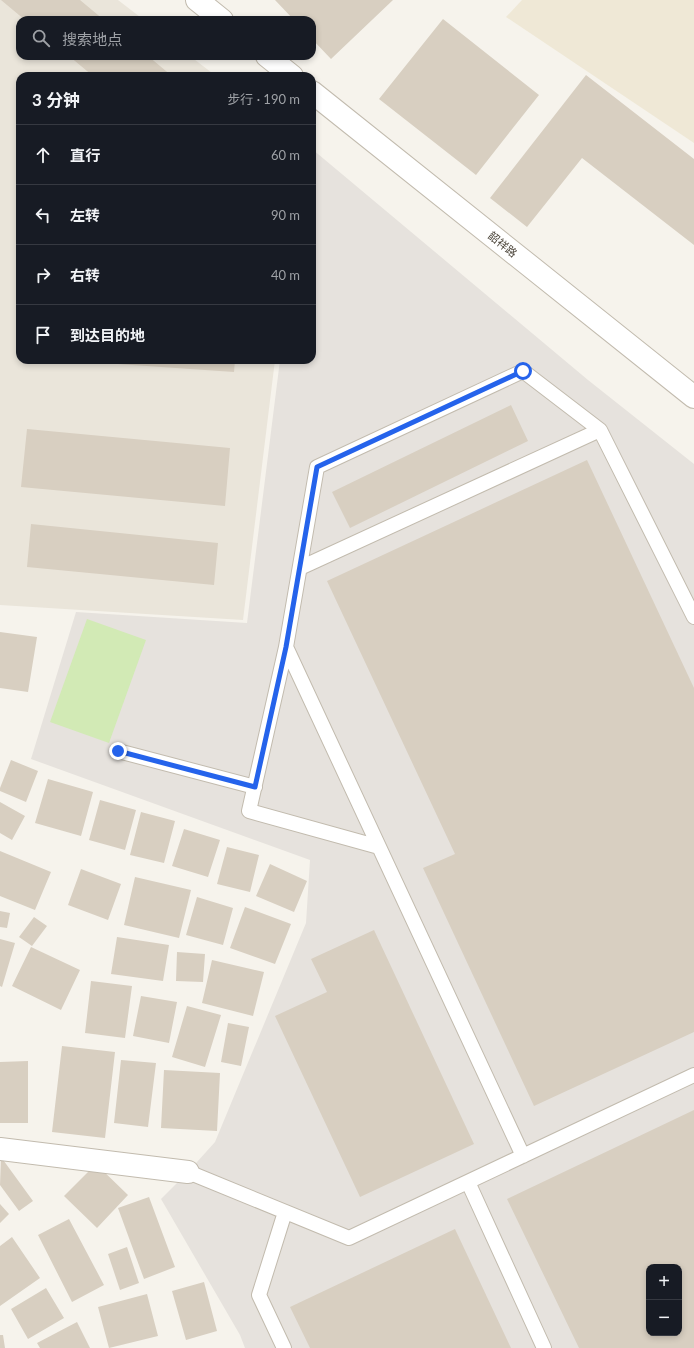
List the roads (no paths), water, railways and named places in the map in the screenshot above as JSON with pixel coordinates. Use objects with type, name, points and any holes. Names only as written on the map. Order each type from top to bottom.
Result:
[{"type":"street","points":[[197,0],[217,16]]},
{"type":"street","points":[[272,60],[287,72]]},
{"type":"street","name":"韶祥路","points":[[316,95],[694,397]]},
{"type":"street","points":[[0,1149],[188,1172]]},
{"type":"lane","points":[[379,847],[250,811],[286,647],[317,467],[523,371],[600,430],[694,617]]},
{"type":"lane","points":[[300,568],[600,430]]},
{"type":"lane","points":[[286,647],[523,1156]]},
{"type":"lane","points":[[118,751],[255,787]]},
{"type":"lane","points":[[188,1172],[349,1238],[694,1075]]},
{"type":"lane","points":[[468,1182],[544,1348]]},
{"type":"lane","points":[[284,1348],[260,1294],[285,1212]]}]
